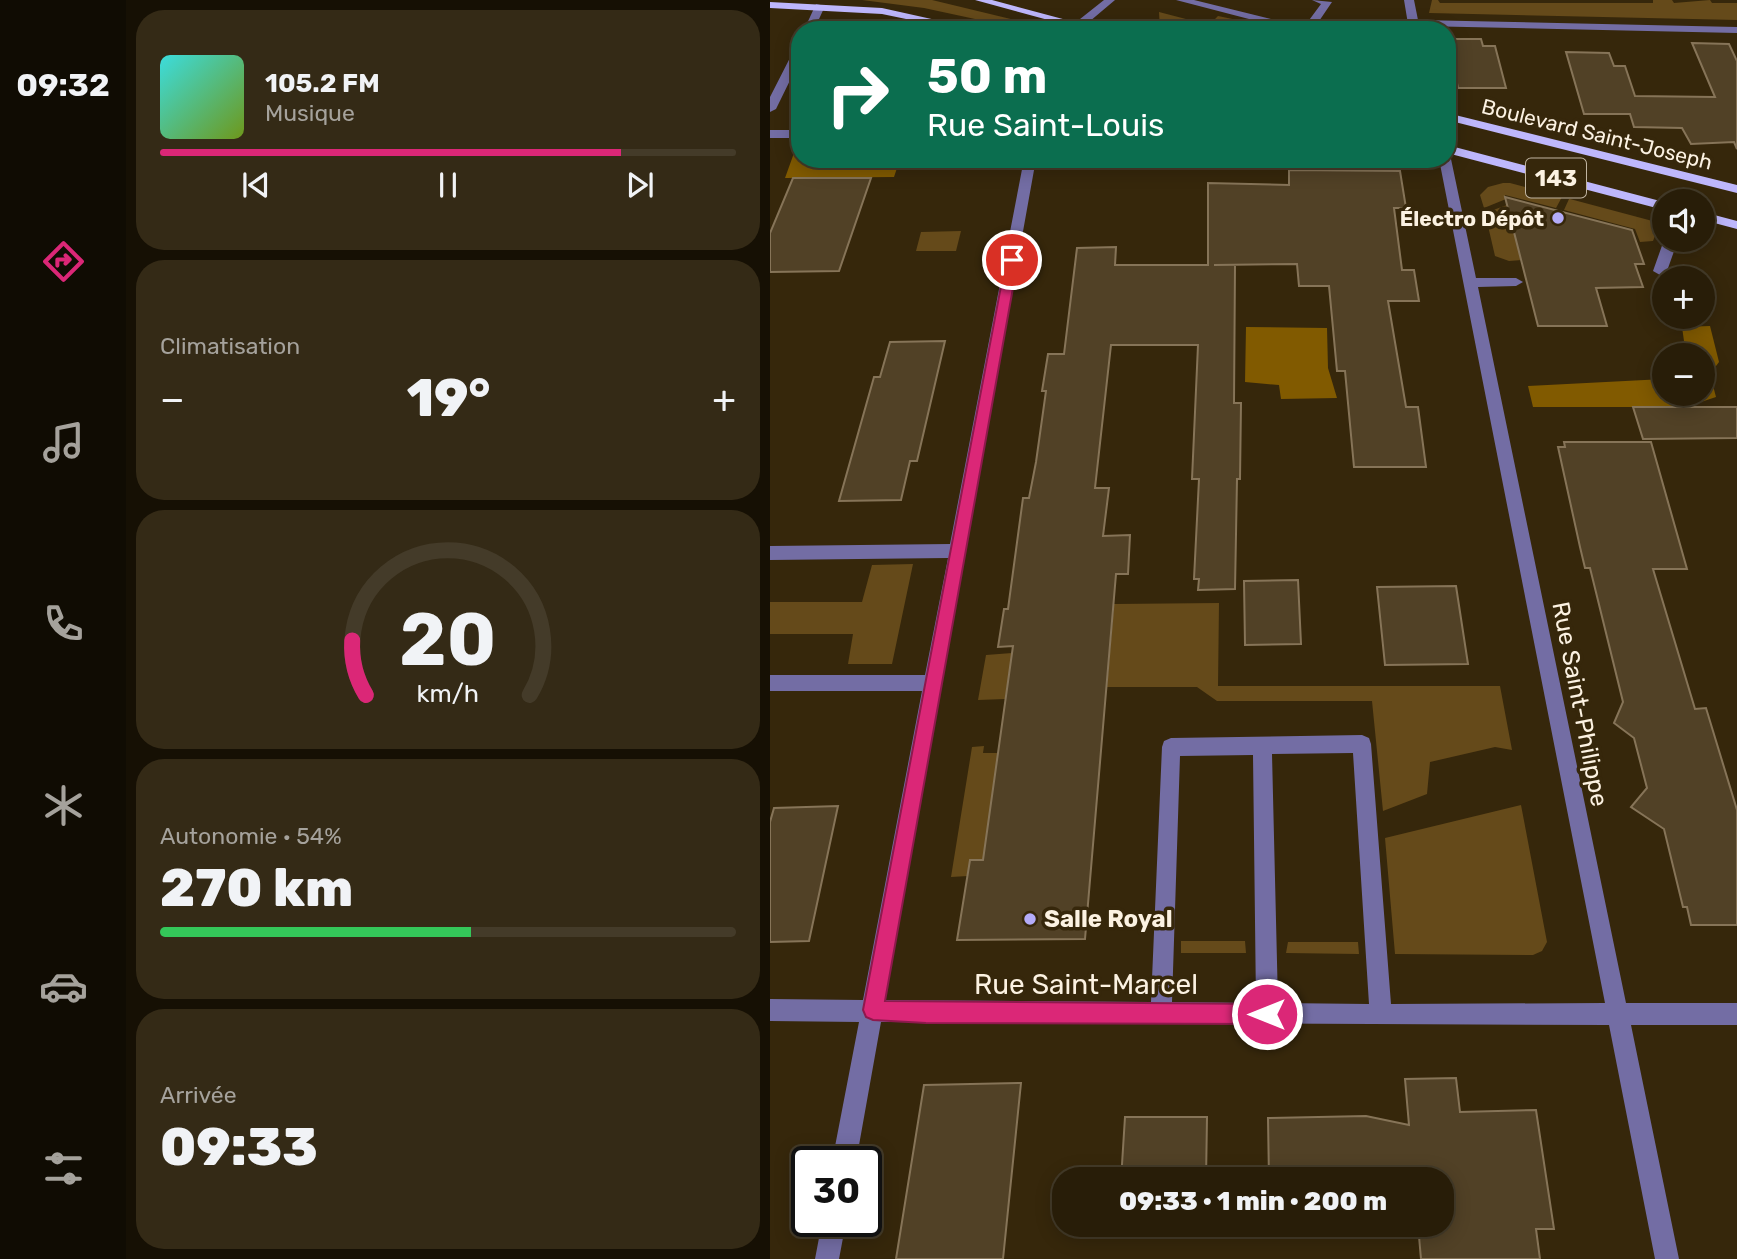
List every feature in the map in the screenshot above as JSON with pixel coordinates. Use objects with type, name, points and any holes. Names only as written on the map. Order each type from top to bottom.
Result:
[{"type":"main road","points":[[980,0],[1063,21]]},
{"type":"main road","points":[[770,5],[820,6],[894,13],[933,21]]},
{"type":"main road","name":"Boulevard Saint-Joseph","points":[[1456,118],[1737,189]]},
{"type":"main road","name":"143","points":[[1456,151],[1652,203]]},
{"type":"main road","points":[[1715,219],[1737,225]]},
{"type":"street","points":[[1084,21],[1111,0]]},
{"type":"street","points":[[1181,0],[1268,21]]},
{"type":"street","points":[[1409,0],[1412,21]]},
{"type":"street","points":[[1312,21],[1324,1]]},
{"type":"street","points":[[813,21],[820,6]]},
{"type":"street","points":[[1456,27],[1737,30]]},
{"type":"street","points":[[770,109],[791,66]]},
{"type":"street","points":[[770,134],[791,134]]},
{"type":"street","points":[[848,1146],[1028,168]]},
{"type":"street","name":"Rue Saint-Philippe","points":[[1446,168],[1667,1259]]},
{"type":"street","points":[[1469,283],[1516,282]]},
{"type":"street","points":[[770,553],[958,551]]},
{"type":"street","points":[[770,683],[933,683]]},
{"type":"street","points":[[1161,1014],[1171,747],[1362,744],[1381,1015]]},
{"type":"street","points":[[1262,746],[1267,1014]]},
{"type":"street","name":"Rue Saint-Marcel","points":[[770,1010],[1381,1015],[1737,1014]]},
{"type":"street","points":[[827,1259],[831,1237]]},
{"type":"shaded area","points":[[862,0],[932,0],[1020,21],[984,21],[924,8]]},
{"type":"shaded area","points":[[1432,0],[1438,0],[1440,3],[1653,3],[1653,0],[1672,0],[1674,3],[1710,0],[1712,3],[1737,3],[1737,20],[1429,13]]},
{"type":"shaded area","points":[[1159,12],[1194,21],[1160,21]]},
{"type":"shaded area","points":[[1218,16],[1242,21],[1213,21]]},
{"type":"shaded area","points":[[791,161],[791,168],[897,168],[894,177],[785,178]]},
{"type":"shaded area","points":[[1503,183],[1562,197],[1556,208],[1505,195],[1506,199],[1484,208],[1480,195],[1488,187]]},
{"type":"shaded area","points":[[1569,199],[1652,221],[1652,241],[1640,242],[1635,229],[1564,210]]},
{"type":"shaded area","points":[[1507,205],[1522,260],[1509,261],[1495,256],[1485,213]]},
{"type":"shaded area","points":[[961,231],[956,251],[916,251],[921,232]]},
{"type":"shaded area","points":[[1246,327],[1327,328],[1328,368],[1337,398],[1281,399],[1279,385],[1245,382]]},
{"type":"shaded area","points":[[1682,329],[1711,329],[1714,343],[1684,343]]},
{"type":"shaded area","points":[[1715,346],[1719,362],[1715,367]]},
{"type":"shaded area","points":[[1652,380],[1652,406],[1689,406],[1533,407],[1528,386]]},
{"type":"shaded area","points":[[913,564],[892,664],[848,664],[853,634],[770,634],[770,602],[862,602],[872,565]]},
{"type":"shaded area","points":[[1219,603],[1218,686],[1500,686],[1512,750],[1495,747],[1430,762],[1427,794],[1383,811],[1372,701],[1217,701],[1197,687],[1107,687],[1114,604]]},
{"type":"shaded area","points":[[1012,653],[1005,699],[978,700],[986,655]]},
{"type":"shaded area","points":[[984,746],[983,753],[999,753],[983,860],[968,876],[951,877],[972,747]]},
{"type":"shaded area","points":[[1521,805],[1547,942],[1542,951],[1533,955],[1395,954],[1385,838]]},
{"type":"shaded area","points":[[1181,941],[1245,941],[1246,953],[1181,953]]},
{"type":"shaded area","points":[[1288,942],[1358,942],[1359,954],[1286,953]]},
{"type":"building","points":[[1456,39],[1481,39],[1483,46],[1495,46],[1506,88],[1458,88]]},
{"type":"building","points":[[1692,43],[1729,44],[1737,61],[1737,149],[1734,142],[1691,144],[1682,128],[1634,127],[1630,114],[1584,114],[1566,52],[1609,53],[1614,66],[1625,66],[1635,96],[1715,97]]},
{"type":"building","points":[[1289,170],[1400,171],[1406,208],[1394,208],[1402,270],[1414,270],[1419,301],[1388,301],[1406,407],[1418,407],[1426,467],[1354,467],[1345,371],[1337,371],[1329,286],[1299,286],[1297,264],[1214,265],[1235,265],[1234,403],[1241,403],[1235,589],[1198,590],[1199,579],[1194,579],[1199,479],[1192,479],[1198,345],[1111,345],[1095,488],[1109,488],[1103,536],[1130,535],[1128,574],[1116,574],[1085,939],[957,940],[970,860],[983,860],[1013,646],[998,647],[1004,609],[1008,609],[1023,498],[1029,498],[1036,462],[1048,354],[1064,354],[1077,248],[1116,247],[1115,265],[1208,265],[1208,183],[1289,185]]},
{"type":"building","points":[[793,178],[871,178],[839,271],[770,272],[770,233]]},
{"type":"building","points":[[1505,197],[1632,230],[1644,264],[1635,264],[1643,287],[1596,288],[1607,326],[1538,326]]},
{"type":"building","points":[[945,341],[917,461],[910,461],[901,500],[839,501],[874,377],[880,377],[890,342]]},
{"type":"building","points":[[1633,407],[1737,407],[1737,438],[1643,439]]},
{"type":"building","points":[[1564,442],[1651,442],[1687,569],[1653,569],[1695,709],[1706,708],[1737,810],[1737,925],[1691,925],[1687,907],[1683,907],[1664,829],[1631,807],[1647,788],[1634,738],[1614,723],[1623,702],[1590,568],[1585,568],[1580,547],[1558,447],[1565,447]]},
{"type":"building","points":[[1298,580],[1301,644],[1245,645],[1244,581]]},
{"type":"building","points":[[1456,586],[1468,664],[1385,665],[1377,587]]},
{"type":"building","points":[[838,806],[809,941],[770,942],[770,822],[774,808]]},
{"type":"building","points":[[1456,1078],[1460,1112],[1536,1110],[1554,1229],[1536,1229],[1540,1259],[1421,1259],[1419,1237],[1454,1237],[1454,1167],[1269,1167],[1268,1118],[1366,1116],[1409,1125],[1405,1079]]},
{"type":"building","points":[[1021,1083],[1003,1259],[896,1259],[924,1085]]},
{"type":"building","points":[[1125,1117],[1207,1117],[1206,1167],[1122,1167]]},
{"type":"place","name":"Électro Dépôt","points":[[1558,218]]},
{"type":"place","name":"Salle Royal","points":[[1030,919]]},
{"type":"route","points":[[1012,260],[873,1010],[926,1013],[1267,1014]]}]
